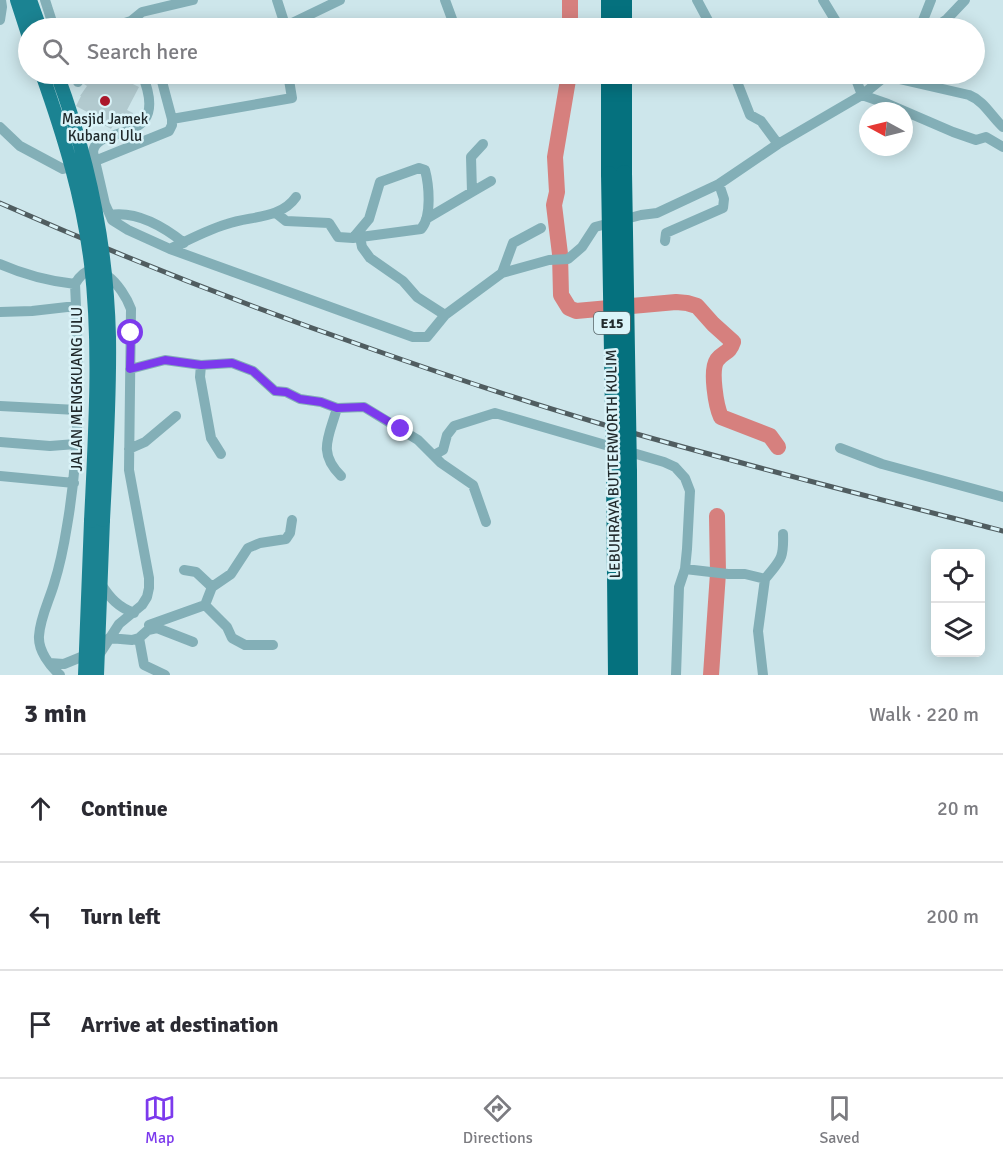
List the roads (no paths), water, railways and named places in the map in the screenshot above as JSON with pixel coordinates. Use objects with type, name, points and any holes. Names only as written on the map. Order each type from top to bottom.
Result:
[{"type":"highway","points":[[609,0],[609,18]]},
{"type":"highway","points":[[624,0],[624,18]]},
{"type":"highway","name":"LEBUHRAYA BUTTERWORTH KULIM","points":[[610,84],[617,173],[621,472],[630,675]]},
{"type":"highway","name":"LEBUHRAYA BUTTERWORTH KULIM","points":[[617,173],[623,84]]},
{"type":"highway","name":"LEBUHRAYA BUTTERWORTH KULIM","points":[[616,675],[621,472]]},
{"type":"main road","points":[[16,0],[22,18]]},
{"type":"main road","points":[[30,0],[36,18]]},
{"type":"main road","name":"JALAN MENGKUANG ULU","points":[[46,84],[67,145],[82,211],[91,264],[97,335],[97,521],[101,584],[92,656],[85,675]]},
{"type":"main road","name":"JALAN MENGKUANG ULU","points":[[60,84],[94,198],[109,335],[109,365],[97,521],[92,656],[97,675]]},
{"type":"street","points":[[0,20],[1,0]]},
{"type":"street","points":[[45,0],[51,18]]},
{"type":"street","points":[[135,18],[142,12],[193,0]]},
{"type":"street","points":[[278,0],[283,18]]},
{"type":"street","points":[[304,18],[340,0]]},
{"type":"street","points":[[445,0],[452,18]]},
{"type":"street","points":[[697,0],[707,18]]},
{"type":"street","points":[[823,0],[834,18]]},
{"type":"street","points":[[924,18],[931,0]]},
{"type":"street","points":[[948,18],[964,0]]},
{"type":"street","points":[[147,84],[150,106],[147,118],[128,132],[98,141],[94,145],[95,161],[105,204],[112,220],[170,249],[413,337],[426,338],[445,315],[502,273],[568,259],[582,247],[595,227],[657,213],[719,183],[778,144],[862,95],[876,84]]},
{"type":"street","points":[[0,127],[20,146],[57,167],[69,169],[165,134],[172,125],[172,119],[163,84]]},
{"type":"street","points":[[172,119],[292,98],[290,84]]},
{"type":"street","points":[[738,84],[750,115],[761,121],[778,144]]},
{"type":"street","points":[[858,84],[862,95]]},
{"type":"street","points":[[923,84],[981,100],[988,112],[1003,127]]},
{"type":"street","points":[[862,95],[953,132],[976,140],[986,138],[1003,147]]},
{"type":"street","points":[[472,192],[471,157],[483,144]]},
{"type":"street","points":[[276,213],[286,221],[329,224],[338,237],[357,237],[421,229],[426,219],[429,186],[425,170],[418,168],[380,182],[369,219],[357,237]]},
{"type":"street","points":[[426,219],[491,181]]},
{"type":"street","points":[[665,241],[666,233],[723,208],[724,200],[719,183]]},
{"type":"street","points":[[170,249],[227,224],[276,213],[292,203],[296,197]]},
{"type":"street","points":[[110,215],[120,214],[144,220],[171,232],[184,243]]},
{"type":"street","points":[[502,273],[513,243],[541,228]]},
{"type":"street","points":[[357,237],[370,258],[403,281],[417,297],[445,315]]},
{"type":"street","points":[[0,264],[48,281],[75,284]]},
{"type":"street","points":[[49,663],[64,664],[92,656],[119,624],[138,609],[147,597],[149,578],[132,493],[129,449],[131,309],[126,293],[113,279],[98,270],[85,272],[79,276],[75,284],[77,411],[74,483],[60,563],[41,622],[39,639],[42,651],[49,663],[60,675]]},
{"type":"street","points":[[0,312],[76,306]]},
{"type":"street","points":[[130,369],[165,360],[201,365],[232,363],[253,371],[275,391],[286,392],[300,399],[321,402],[337,408],[364,407],[418,440],[441,463],[473,485],[486,522]]},
{"type":"street","points":[[201,365],[200,377],[211,438],[221,454]]},
{"type":"street","points":[[0,406],[77,411]]},
{"type":"street","points":[[337,408],[326,448],[331,466],[341,476]]},
{"type":"street","points":[[434,455],[443,450],[447,435],[454,426],[495,413],[675,467],[685,478],[690,491],[685,569],[679,587],[676,675]]},
{"type":"street","points":[[129,449],[145,442],[176,416]]},
{"type":"street","points":[[0,442],[50,446],[76,444]]},
{"type":"street","points":[[840,448],[882,464],[1003,497]]},
{"type":"street","points":[[0,476],[74,483]]},
{"type":"street","points":[[109,638],[132,640],[145,631],[205,605],[212,587],[231,574],[248,548],[260,543],[286,539],[290,533],[292,520]]},
{"type":"street","points":[[763,675],[758,631],[765,579],[781,560],[784,552],[783,534]]},
{"type":"street","points":[[685,569],[745,574],[765,579]]},
{"type":"street","points":[[184,570],[196,572],[212,587]]},
{"type":"street","points":[[101,584],[114,602],[122,608],[138,609]]},
{"type":"street","points":[[205,605],[227,627],[232,638],[245,645],[273,645]]},
{"type":"street","points":[[138,609],[145,631],[144,670],[165,675]]},
{"type":"street","points":[[145,631],[157,628],[193,642]]},
{"type":"waterway","points":[[570,0],[570,18]]},
{"type":"waterway","points":[[567,84],[555,157],[557,192],[554,205],[560,254],[561,295],[569,308],[576,311],[676,302],[697,306],[733,342],[730,349],[717,360],[715,365],[714,388],[721,417],[770,436],[778,447]]},
{"type":"waterway","points":[[711,675],[718,573],[717,516]]},
{"type":"railway","points":[[0,203],[227,297],[481,386],[598,423],[1003,531]]},
{"type":"place","name":"Masjid Jamek Kubang Ulu","points":[[105,101]]}]
